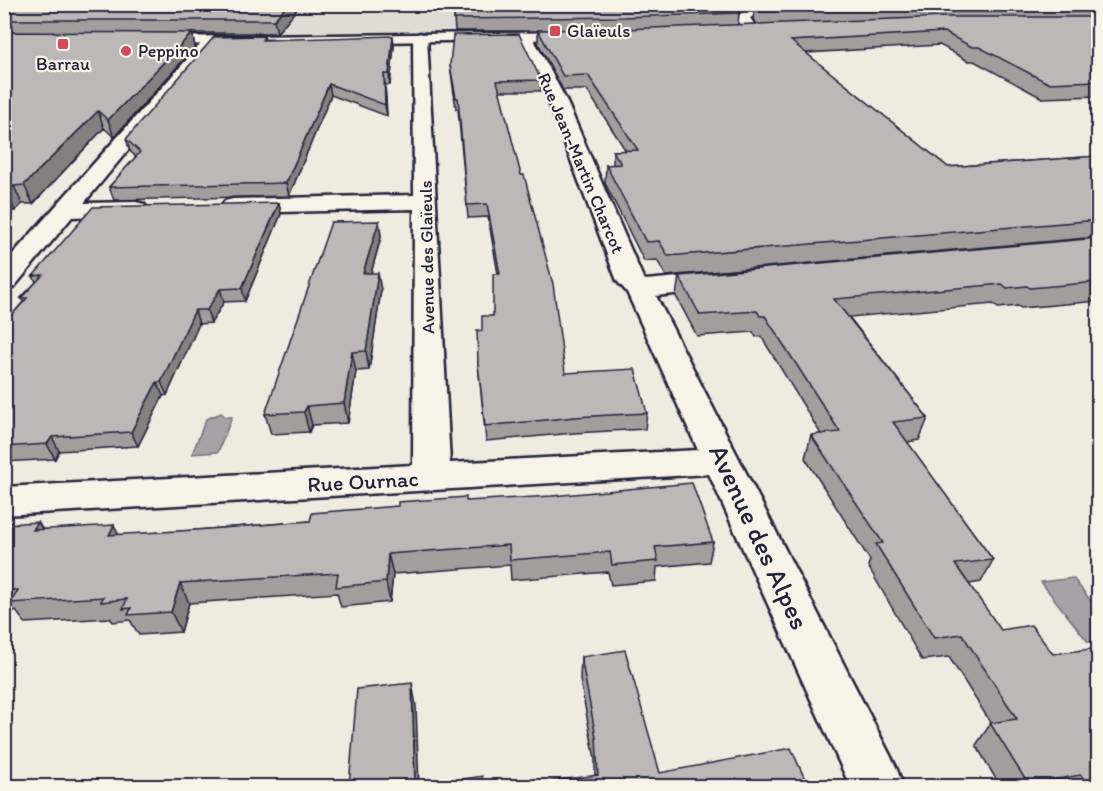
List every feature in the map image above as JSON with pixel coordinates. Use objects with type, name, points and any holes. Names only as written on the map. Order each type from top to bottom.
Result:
[{"type":"street","points":[[729,32],[758,31],[743,19],[758,8],[773,4]]},
{"type":"street","name":"Rue Jean-Martin Charcot","points":[[525,36],[557,100],[631,281],[639,289]]},
{"type":"street","points":[[136,41],[595,36]]},
{"type":"street","name":"Avenue des Glaïeuls","points":[[420,37],[432,478]]},
{"type":"street","points":[[4,281],[211,40]]},
{"type":"street","points":[[209,207],[426,202]]},
{"type":"street","points":[[66,210],[161,208]]},
{"type":"street","points":[[639,289],[745,279]]},
{"type":"street","name":"Avenue des Alpes","points":[[639,289],[877,786]]},
{"type":"street","name":"Rue Ournac","points":[[4,501],[722,461]]},
{"type":"shaded area","points":[[18,4],[647,5],[548,31],[144,36],[4,6]]},
{"type":"shaded area","points":[[221,413],[226,417],[232,417],[218,452],[192,454],[206,419]]},
{"type":"shaded area","points":[[1073,578],[1098,610],[1098,641],[1088,642],[1041,582]]},
{"type":"building","points":[[4,4],[288,4],[274,20],[4,20]]},
{"type":"building","points":[[456,4],[737,4],[739,13],[454,19]]},
{"type":"building","points":[[760,4],[1098,5],[946,5],[759,12],[755,7]]},
{"type":"building","points":[[947,17],[1098,17],[1098,81],[1048,83],[979,47],[972,47],[944,32],[791,41],[948,167],[1098,156],[1098,220],[668,256],[659,241],[646,242],[606,165],[621,164],[613,151],[638,150],[588,75],[563,76],[538,30],[623,29]]},
{"type":"building","points":[[4,32],[192,33],[108,120],[98,111],[24,185],[14,186],[4,192]]},
{"type":"building","points":[[519,34],[541,80],[497,81],[521,175],[524,175],[553,284],[565,373],[635,369],[647,413],[485,426],[478,364],[477,330],[482,331],[482,316],[493,316],[493,274],[500,274],[487,204],[467,205],[458,98],[456,98],[450,65],[453,35]]},
{"type":"building","points":[[264,36],[262,40],[393,36],[389,74],[384,74],[385,105],[329,84],[286,183],[109,187],[140,152],[126,139],[214,37]]},
{"type":"building","points":[[279,203],[242,288],[220,289],[207,310],[195,310],[161,382],[157,382],[131,432],[52,437],[47,444],[4,447],[4,324],[27,298],[21,298],[43,275],[33,276],[93,207]]},
{"type":"building","points":[[379,221],[363,273],[378,273],[366,351],[352,352],[344,403],[307,406],[304,412],[265,414],[331,222]]},
{"type":"building","points":[[1098,238],[1098,282],[1030,288],[1027,286],[1007,288],[1002,284],[834,299],[928,418],[893,422],[993,560],[955,564],[1001,630],[1031,625],[1053,654],[1098,648],[1098,786],[1089,786],[1081,775],[1028,784],[990,723],[1017,719],[962,634],[934,638],[876,544],[883,543],[811,435],[840,432],[765,316],[760,316],[757,311],[700,315],[679,276]]},
{"type":"building","points":[[692,483],[713,542],[655,547],[658,561],[612,565],[610,552],[510,560],[509,545],[388,554],[386,582],[336,587],[338,573],[180,583],[171,612],[128,615],[131,608],[123,609],[127,599],[101,602],[103,597],[11,603],[18,590],[4,590],[4,524],[38,522],[33,530],[114,525],[109,535],[196,530],[310,521],[312,513],[398,506],[398,502],[466,497],[466,501],[552,496]]},
{"type":"building","points":[[625,650],[660,773],[791,748],[808,786],[515,786],[598,775],[596,737],[581,657]]},
{"type":"building","points":[[412,683],[415,786],[349,786],[357,689]]},
{"type":"building","points":[[482,776],[483,786],[422,786]]},
{"type":"place","name":"Glaïeuls","points":[[555,31]]},
{"type":"place","name":"Barrau","points":[[63,44]]},
{"type":"place","name":"Peppino","points":[[126,51]]}]
